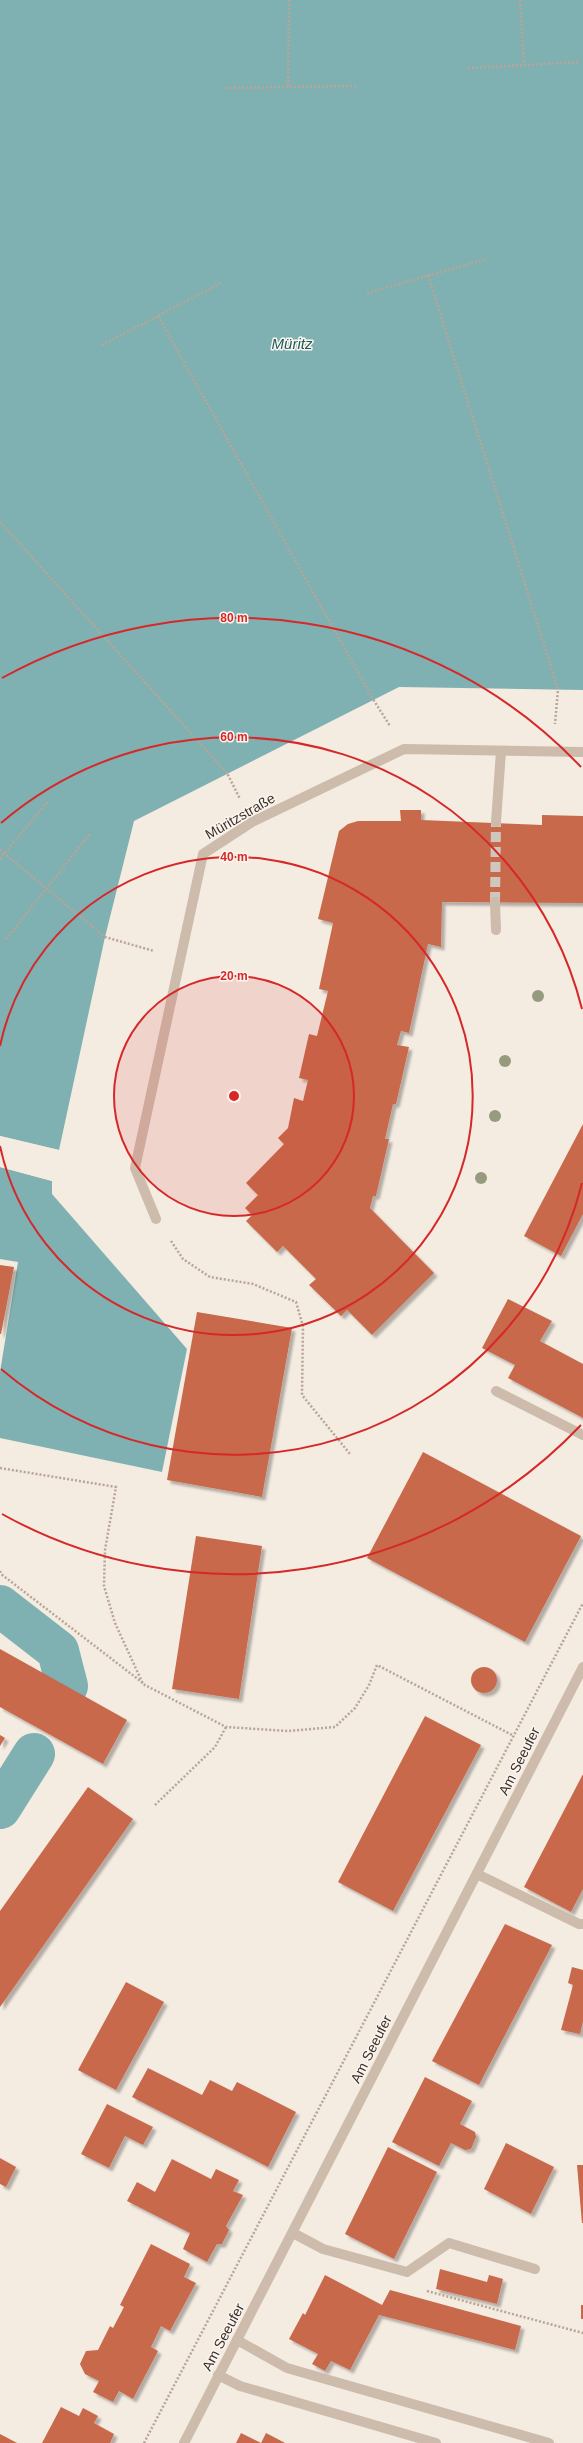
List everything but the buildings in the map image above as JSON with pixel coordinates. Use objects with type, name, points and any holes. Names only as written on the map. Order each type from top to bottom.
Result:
[{"type":"street","name":"Müritzstraße","points":[[156,1220],[135,1168],[203,854],[252,822],[404,749],[501,752],[583,752]]},
{"type":"street","points":[[496,822],[501,752]]},
{"type":"street","points":[[495,902],[496,930]]},
{"type":"street","points":[[496,1391],[583,1435]]},
{"type":"street","name":"Am Seeufer","points":[[184,2443],[583,1667]]},
{"type":"street","points":[[477,1874],[579,1924],[583,1924]]},
{"type":"street","points":[[293,2233],[323,2249],[407,2272],[449,2243],[535,2269]]},
{"type":"street","points":[[237,2340],[286,2368],[549,2443]]},
{"type":"street","points":[[218,2375],[240,2386],[436,2443]]},
{"type":"path","points":[[288,86],[289,0]]},
{"type":"path","points":[[520,0],[524,64]]},
{"type":"path","points":[[468,68],[580,62]]},
{"type":"path","points":[[226,88],[356,86]]},
{"type":"path","points":[[367,293],[487,259]]},
{"type":"path","points":[[428,275],[558,689],[553,752]]},
{"type":"path","points":[[102,345],[221,283]]},
{"type":"path","points":[[158,316],[373,700],[404,749]]},
{"type":"path","points":[[0,522],[227,773]]},
{"type":"path","points":[[0,859],[49,800]]},
{"type":"path","points":[[6,939],[90,834]]},
{"type":"path","points":[[0,850],[105,937],[180,959]]},
{"type":"path","points":[[156,1220],[183,1259],[210,1277],[253,1284],[296,1302],[303,1326],[302,1395],[350,1454]]},
{"type":"path","points":[[0,1468],[116,1487],[106,1550],[104,1586],[115,1624],[143,1684]]},
{"type":"path","points":[[0,1571],[1,1574],[143,1684],[226,1727],[288,1731],[335,1727],[355,1708],[369,1685],[377,1665],[514,1736]]},
{"type":"path","points":[[144,2443],[583,1604]]},
{"type":"path","points":[[155,1805],[215,1747],[226,1727]]},
{"type":"path","points":[[426,2291],[583,2332]]},
{"type":"water","name":"Müritz","points":[[0,0],[583,0],[583,690],[399,687],[134,821],[105,937],[59,1150],[0,1136]]},
{"type":"water","points":[[0,1167],[52,1181],[52,1194],[187,1349],[162,1472],[0,1438],[0,1372],[18,1262],[0,1259]]},
{"type":"pier","points":[[0,1136],[59,1150],[59,1152],[0,1138]]},
{"type":"pier","points":[[0,1165],[53,1179],[52,1181],[0,1167]]},
{"type":"waterway","points":[[0,1606],[58,1651],[67,1686]]},
{"type":"waterway","points":[[0,1808],[34,1754]]},
{"type":"tunnel","points":[[495,902],[496,822]]}]
